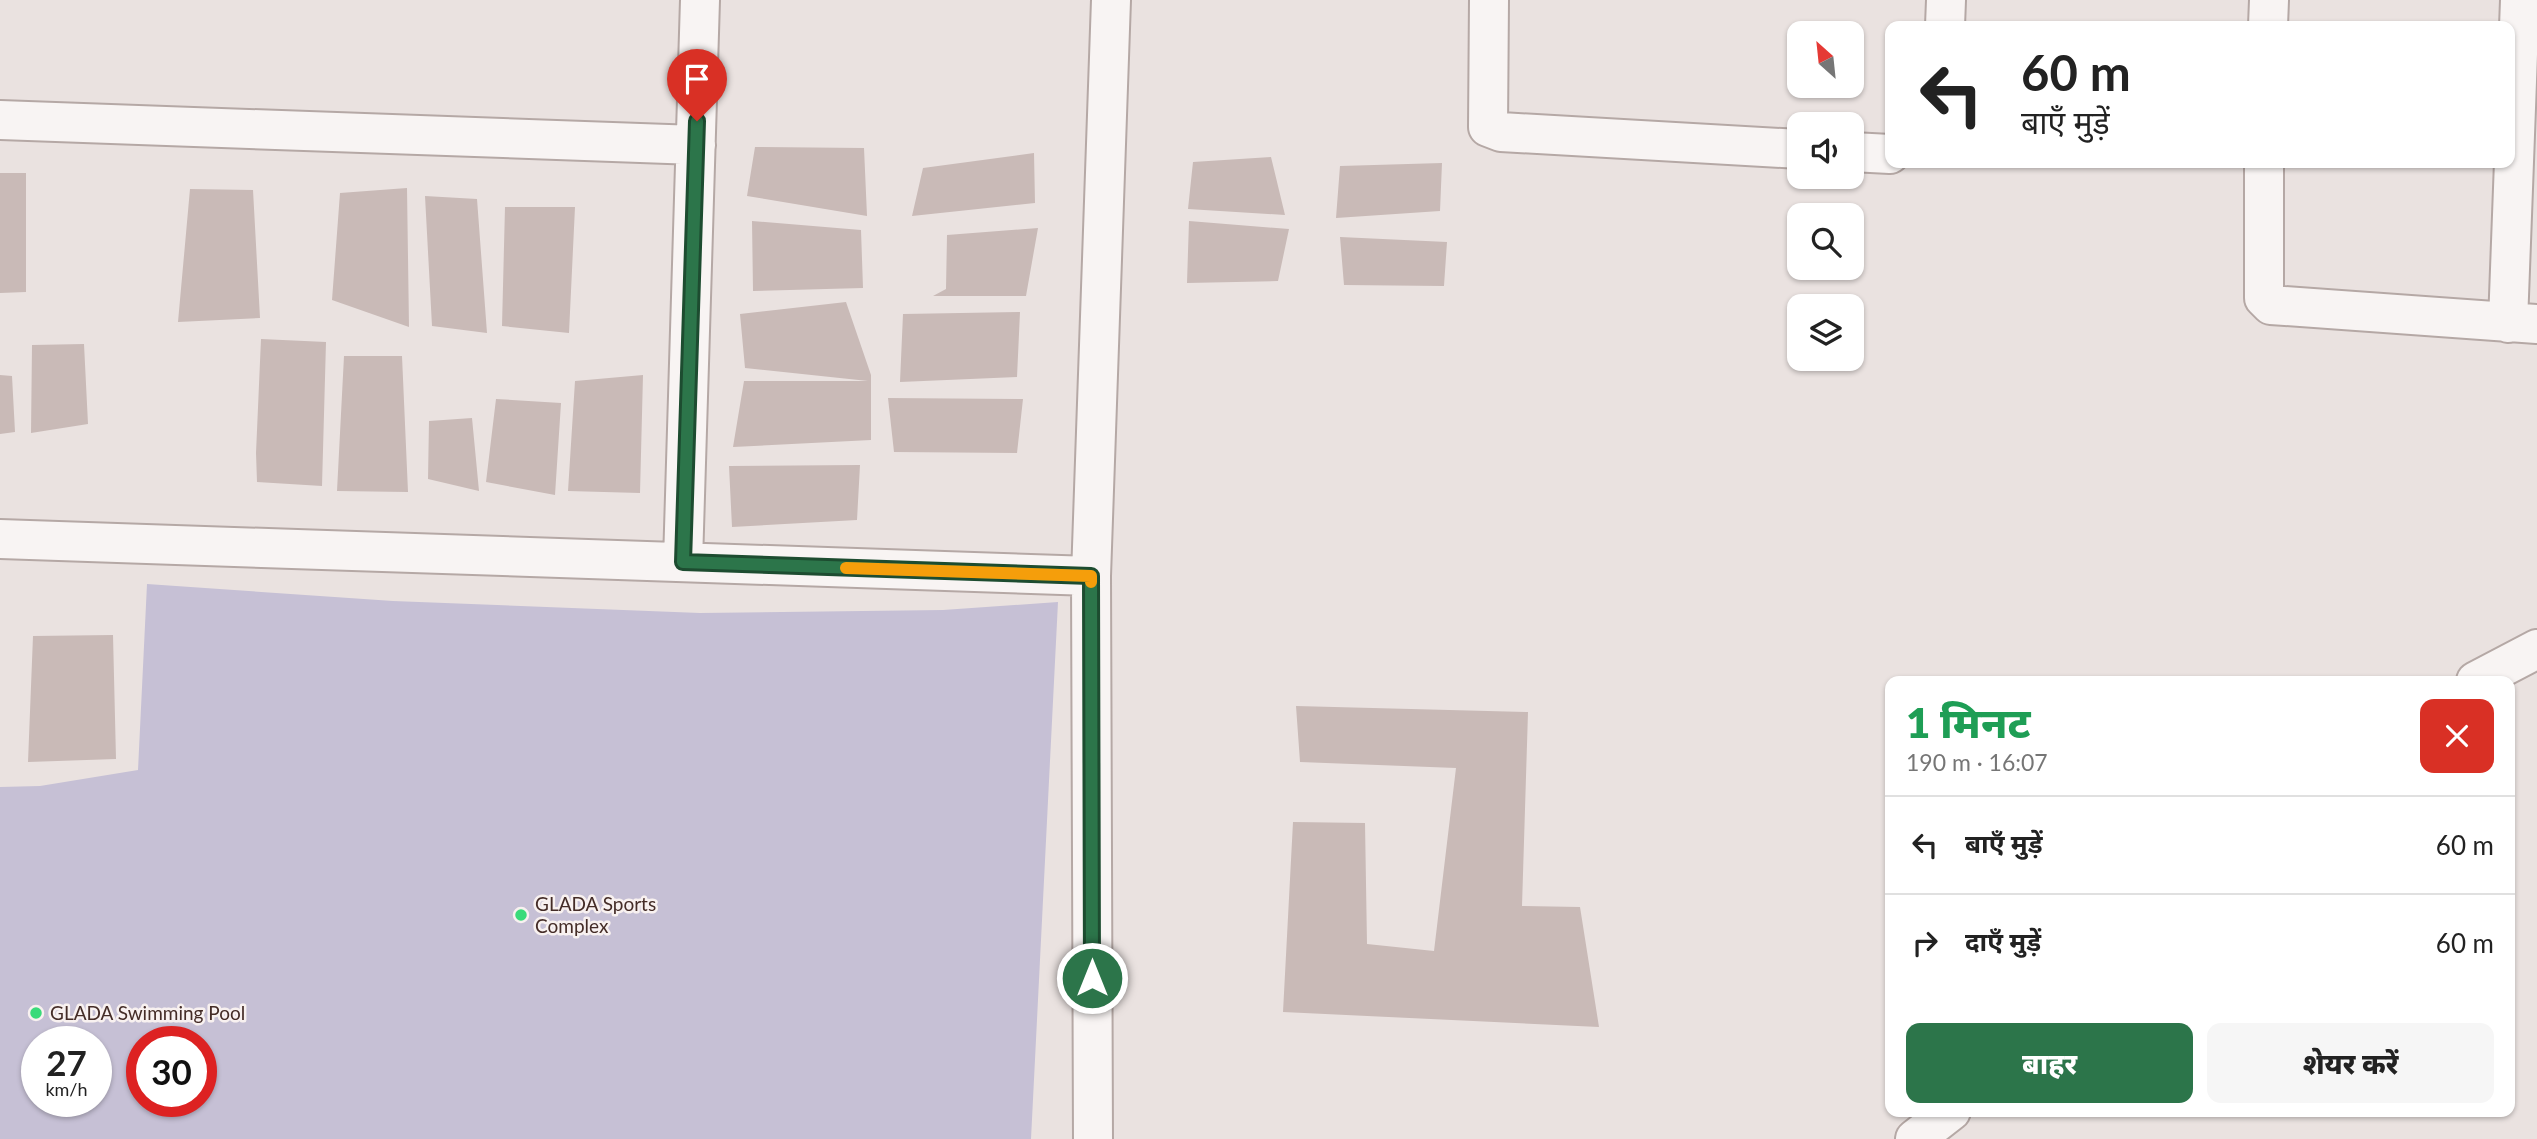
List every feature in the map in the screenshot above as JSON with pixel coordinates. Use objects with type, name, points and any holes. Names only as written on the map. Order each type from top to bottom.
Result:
[{"type":"street","points":[[683,562],[700,0]]},
{"type":"street","points":[[1093,1139],[1091,576],[1111,0]]},
{"type":"street","points":[[1489,0],[1488,127],[1501,132],[1787,148]]},
{"type":"street","points":[[1945,21],[1946,0]]},
{"type":"street","points":[[2268,21],[2269,0]]},
{"type":"street","points":[[2264,168],[2264,298],[2271,305],[2523,323],[2520,0]]},
{"type":"street","points":[[0,120],[696,145]]},
{"type":"street","points":[[1864,153],[1885,154]]},
{"type":"street","points":[[0,539],[1091,576]]},
{"type":"street","points":[[2486,676],[2537,649]]},
{"type":"street","points":[[1915,1139],[1943,1117]]},
{"type":"shaded area","name":"GLADA Sports Complex","points":[[147,584],[393,601],[700,613],[943,610],[1058,602],[1031,1139],[0,1139],[0,787],[40,786],[138,770]]},
{"type":"building","points":[[755,147],[864,148],[867,216],[747,196]]},
{"type":"building","points":[[1034,153],[1035,203],[912,216],[923,168]]},
{"type":"building","points":[[1271,157],[1285,215],[1188,209],[1193,162]]},
{"type":"building","points":[[1442,163],[1440,211],[1336,218],[1340,166]]},
{"type":"building","points":[[0,173],[26,173],[26,292],[0,293]]},
{"type":"building","points":[[407,188],[409,327],[332,300],[340,193]]},
{"type":"building","points":[[190,189],[253,190],[260,318],[178,322]]},
{"type":"building","points":[[425,196],[477,199],[487,333],[432,326]]},
{"type":"building","points":[[505,207],[575,207],[569,333],[502,326]]},
{"type":"building","points":[[752,221],[861,230],[863,288],[753,291]]},
{"type":"building","points":[[1189,221],[1289,229],[1278,281],[1187,283]]},
{"type":"building","points":[[1038,228],[1026,296],[933,296],[946,289],[947,235]]},
{"type":"building","points":[[1340,237],[1447,242],[1444,286],[1344,285]]},
{"type":"building","points":[[846,302],[871,375],[871,440],[733,447],[744,381],[868,381],[745,368],[740,314]]},
{"type":"building","points":[[1020,312],[1017,377],[900,382],[903,314]]},
{"type":"building","points":[[261,339],[326,342],[322,486],[257,482]]},
{"type":"building","points":[[84,344],[88,424],[31,433],[32,345]]},
{"type":"building","points":[[344,356],[402,356],[408,492],[337,491]]},
{"type":"building","points":[[0,375],[12,376],[15,432],[0,434]]},
{"type":"building","points":[[643,375],[640,493],[568,491],[575,381]]},
{"type":"building","points":[[888,398],[1023,399],[1017,453],[894,452]]},
{"type":"building","points":[[496,399],[561,403],[555,495],[486,482]]},
{"type":"building","points":[[472,418],[479,491],[428,479],[429,421]]},
{"type":"building","points":[[860,465],[857,520],[732,527],[729,466]]},
{"type":"building","points":[[113,635],[116,759],[28,762],[33,636]]},
{"type":"building","points":[[1296,706],[1528,712],[1522,906],[1580,907],[1599,1027],[1283,1012],[1293,822],[1365,823],[1367,944],[1434,951],[1456,768],[1300,762]]},
{"type":"slow traffic","points":[[846,568],[1091,576],[1091,582]]},
{"type":"place","name":"GLADA Sports Complex","points":[[521,915]]},
{"type":"place","name":"GLADA Swimming Pool","points":[[36,1013]]},
{"type":"route","points":[[697,121],[683,562],[1091,576],[1092,978]]}]
